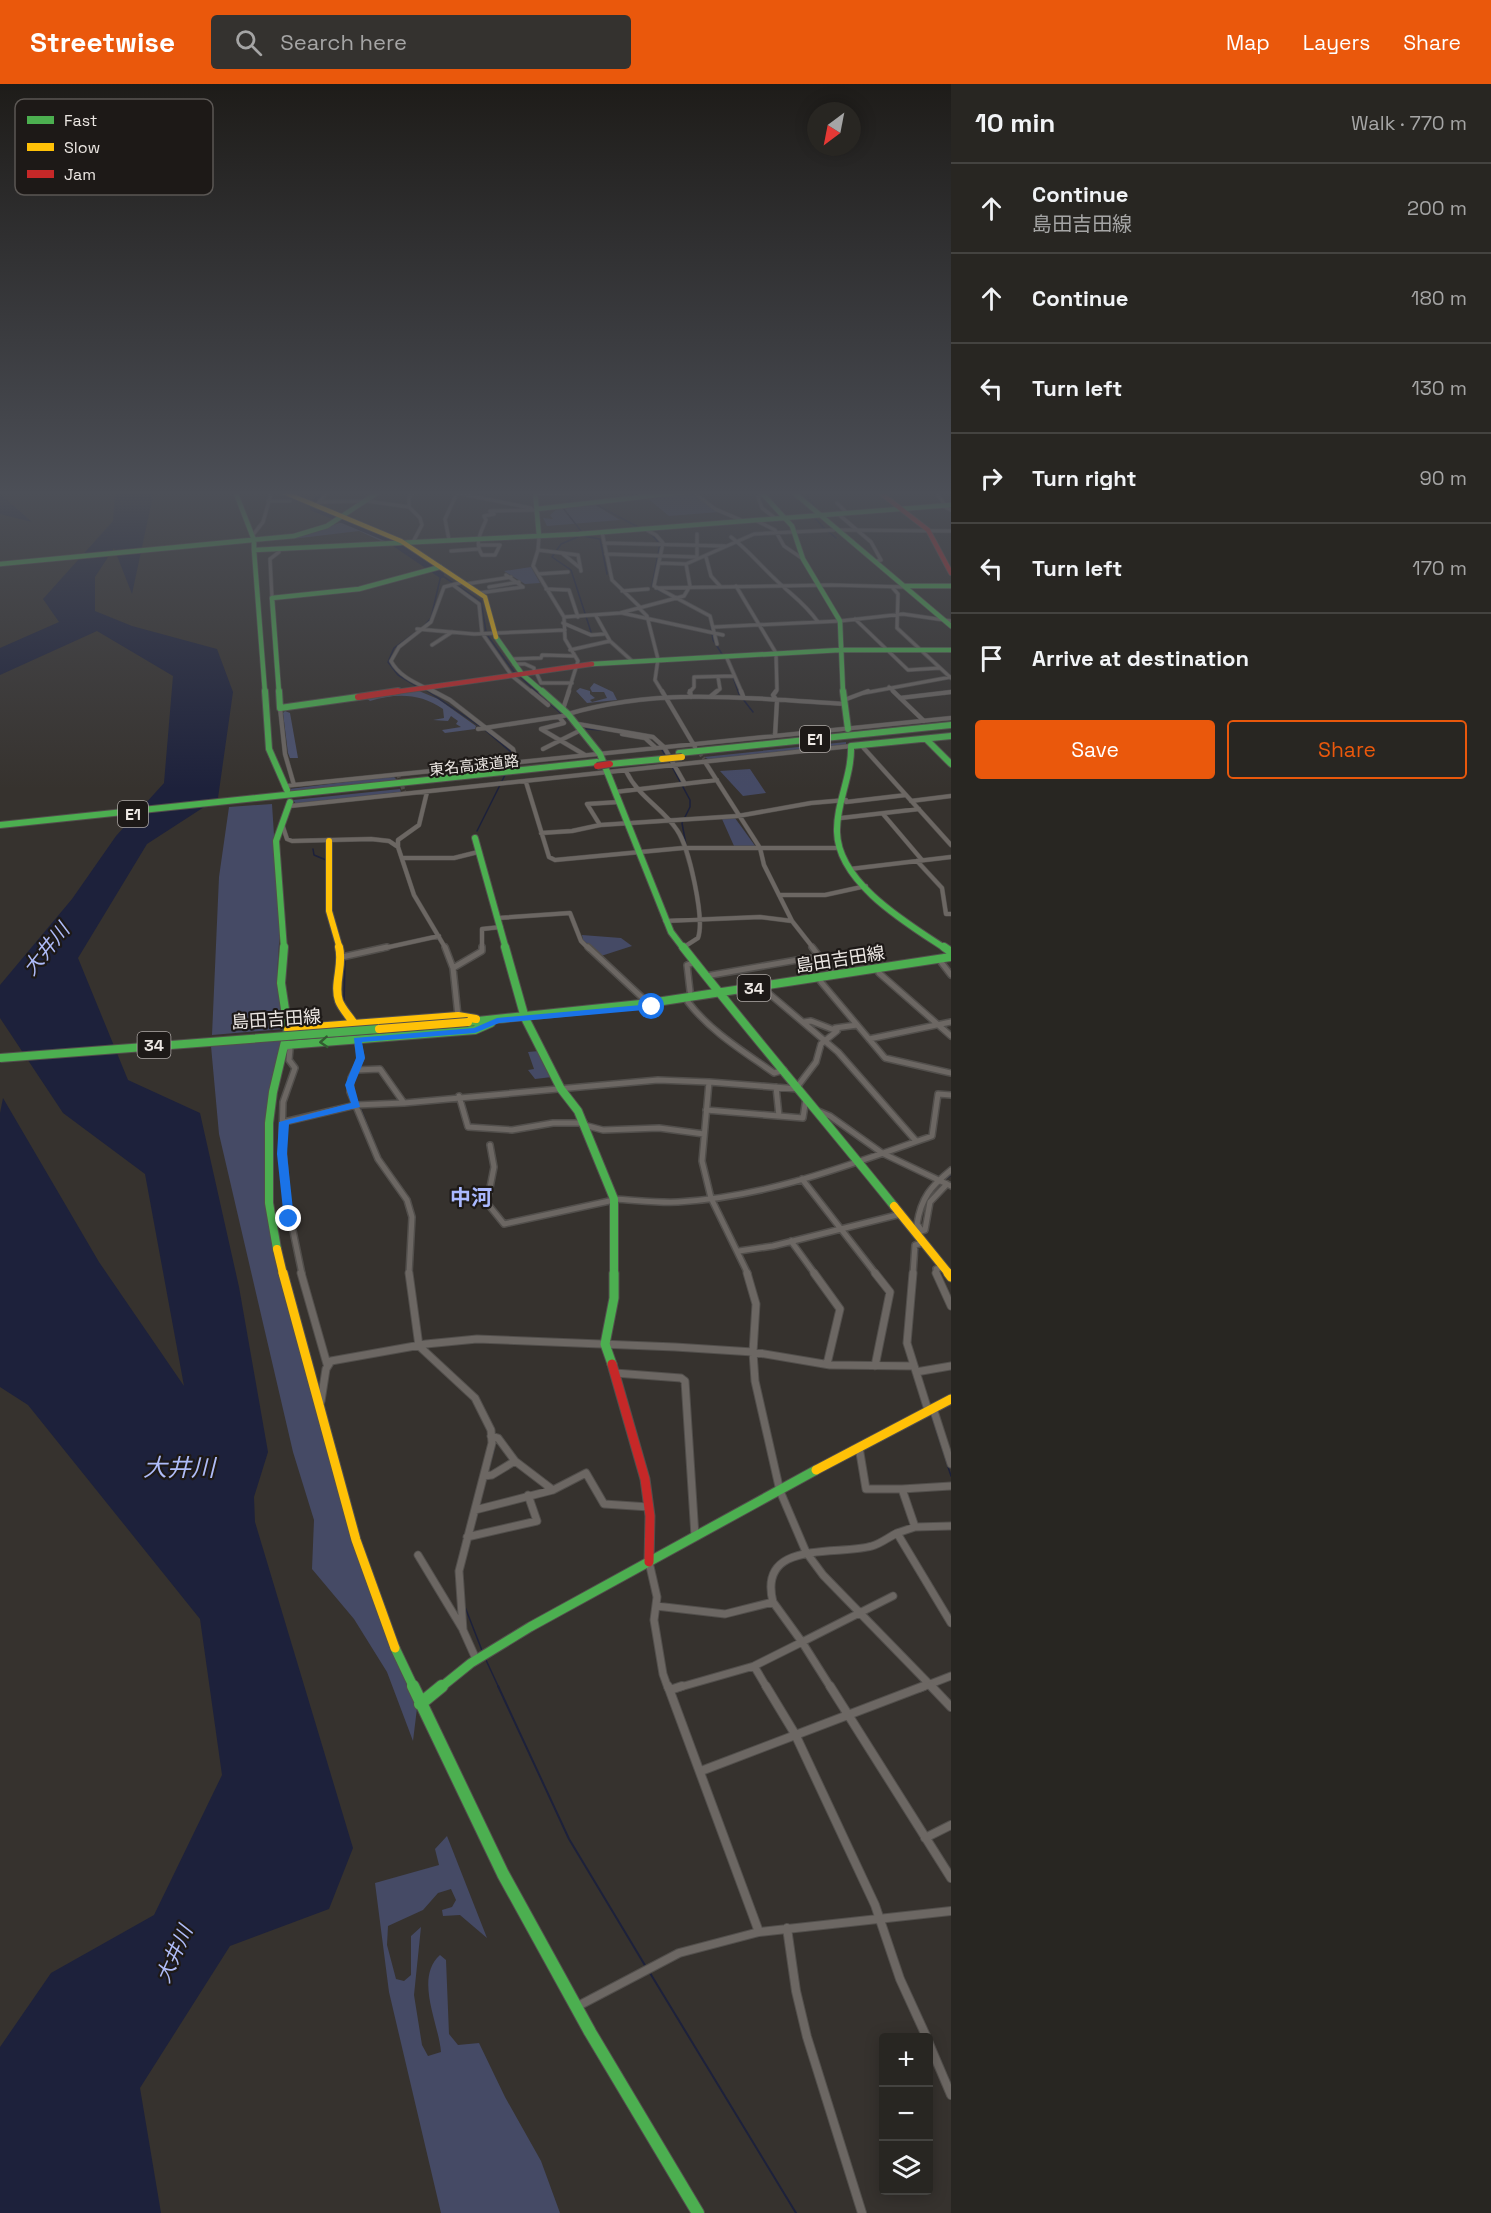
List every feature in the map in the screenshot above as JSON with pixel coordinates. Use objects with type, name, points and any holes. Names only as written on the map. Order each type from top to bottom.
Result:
[{"type":"main road","points":[[256,590],[270,749],[288,787]]},
{"type":"main road","points":[[346,590],[272,598],[280,708],[631,660],[840,650],[951,650]]},
{"type":"main road","points":[[473,590],[479,593],[490,607],[490,625],[487,633],[513,662],[517,675],[580,728],[598,760]]},
{"type":"main road","points":[[820,590],[840,621],[840,650],[845,679],[844,702],[848,729]]},
{"type":"main road","points":[[909,590],[949,623]]},
{"type":"main road","name":"東名高速道路","points":[[681,755],[928,724],[951,726]]},
{"type":"main road","name":"東名高速道路","points":[[0,826],[494,774],[523,775],[598,760],[609,766],[664,755],[951,726]]},
{"type":"main road","points":[[951,736],[851,746],[853,775],[841,818],[836,848],[850,869],[896,915],[951,952]]},
{"type":"main road","points":[[926,739],[951,764]]},
{"type":"main road","points":[[609,766],[615,792],[665,921],[755,1039],[784,1070],[901,1214],[919,1232],[922,1243],[951,1277]]},
{"type":"main road","points":[[290,804],[276,841],[283,927],[281,983],[288,1029],[286,1046],[273,1092],[269,1123],[269,1203],[278,1253],[319,1410],[375,1596],[420,1704],[503,1874],[578,2006],[590,2032],[699,2213]]},
{"type":"main road","points":[[476,838],[525,1018],[561,1089],[579,1111],[614,1200],[614,1298],[605,1344],[645,1479],[649,1507],[650,1562]]},
{"type":"main road","points":[[329,841],[329,911],[344,956],[337,993],[339,1002],[360,1025],[363,1039]]},
{"type":"main road","name":"島田吉田線","points":[[555,1014],[688,1002],[951,959]]},
{"type":"main road","name":"島田吉田線","points":[[0,1058],[497,1021],[647,1002],[766,991],[951,959]]},
{"type":"main road","points":[[288,1029],[458,1016],[497,1021]]},
{"type":"main road","points":[[286,1046],[475,1030],[497,1021]]},
{"type":"main road","points":[[420,1704],[488,1652],[859,1447],[951,1399]]},
{"type":"street","points":[[272,590],[272,598]]},
{"type":"street","points":[[443,590],[434,617],[423,629],[399,647],[391,661],[396,671],[450,700],[482,728],[513,749],[515,762]]},
{"type":"street","points":[[465,590],[479,604],[487,633],[517,675],[548,705]]},
{"type":"street","points":[[479,593],[498,590]]},
{"type":"street","points":[[547,590],[564,617],[563,623],[570,650],[575,656],[576,666],[564,716]]},
{"type":"street","points":[[569,590],[578,617]]},
{"type":"street","points":[[622,591],[630,590]]},
{"type":"street","points":[[660,590],[705,612],[714,627],[713,635],[717,644]]},
{"type":"street","points":[[564,617],[620,613],[677,599],[686,590]]},
{"type":"street","points":[[738,590],[776,653],[777,690],[773,695],[777,700],[775,736]]},
{"type":"street","points":[[788,590],[804,602],[818,622]]},
{"type":"street","points":[[895,590],[898,594],[897,628],[951,677]]},
{"type":"street","points":[[622,591],[640,608],[649,621],[658,659],[656,680],[694,746]]},
{"type":"street","points":[[620,613],[713,635],[723,635]]},
{"type":"street","points":[[714,627],[840,621],[912,614],[949,623]]},
{"type":"street","points":[[596,616],[603,625],[604,634],[631,660]]},
{"type":"street","points":[[855,620],[908,670],[940,668]]},
{"type":"street","points":[[563,623],[591,635],[604,634]]},
{"type":"street","points":[[417,629],[487,633],[565,630]]},
{"type":"street","points":[[432,645],[452,632]]},
{"type":"street","points":[[570,650],[610,641]]},
{"type":"street","points":[[513,662],[541,658],[542,655],[575,656]]},
{"type":"street","points":[[724,656],[741,696]]},
{"type":"street","points":[[513,662],[534,668],[541,683],[572,683]]},
{"type":"street","points":[[691,697],[689,692],[694,687],[694,677],[733,676]]},
{"type":"street","points":[[710,697],[720,689],[718,677]]},
{"type":"street","points":[[851,746],[705,761],[664,755],[598,760],[585,755],[541,729],[564,716],[593,705],[666,698],[741,696],[777,700],[844,702],[889,687],[951,677]]},
{"type":"street","points":[[889,687],[928,724]]},
{"type":"street","points":[[900,698],[951,692]]},
{"type":"street","points":[[280,708],[288,787],[585,755]]},
{"type":"street","points":[[482,728],[564,716]]},
{"type":"street","points":[[290,804],[505,784],[523,775],[609,766],[626,771],[664,755],[694,746],[848,729],[928,724],[951,718]]},
{"type":"street","points":[[543,749],[580,728],[646,734],[658,740],[664,755]]},
{"type":"street","points":[[580,728],[636,736],[652,742],[664,755],[683,784]]},
{"type":"street","points":[[861,746],[951,845]]},
{"type":"street","points":[[705,761],[760,848],[792,921],[835,977]]},
{"type":"street","points":[[626,771],[633,790],[678,831],[701,921],[701,933],[695,942],[684,947]]},
{"type":"street","points":[[523,775],[549,857],[555,860],[683,848],[836,848]]},
{"type":"street","points":[[615,792],[717,780]]},
{"type":"street","points":[[427,792],[419,825],[398,840],[398,847],[414,895],[439,936],[453,968],[458,1016]]},
{"type":"street","points":[[541,833],[572,831],[600,825],[738,816],[811,802],[906,795]]},
{"type":"street","points":[[911,801],[951,796]]},
{"type":"street","points":[[600,825],[587,804],[619,802]]},
{"type":"street","points":[[841,818],[919,809]]},
{"type":"street","points":[[883,813],[942,888],[944,910],[946,914],[951,914]]},
{"type":"street","points":[[283,827],[286,839],[292,841],[384,840],[398,847]]},
{"type":"street","points":[[403,858],[454,858],[478,852]]},
{"type":"street","points":[[850,869],[951,857]]},
{"type":"street","points":[[779,895],[825,895],[866,886]]},
{"type":"street","points":[[453,968],[482,951],[482,929],[500,923],[570,913],[581,941],[647,1002]]},
{"type":"street","points":[[665,921],[760,917],[792,921]]},
{"type":"street","points":[[344,956],[439,936]]},
{"type":"street","points":[[706,976],[820,956]]},
{"type":"street","points":[[690,991],[687,965],[696,962]]},
{"type":"street","points":[[941,962],[951,975]]},
{"type":"street","points":[[879,973],[886,982],[940,1024],[951,1036]]},
{"type":"street","points":[[821,982],[885,1058],[951,1073]]},
{"type":"street","points":[[766,991],[838,1052],[916,1141]]},
{"type":"street","points":[[688,1002],[696,1014],[718,1034],[774,1073],[784,1070]]},
{"type":"street","points":[[804,1022],[811,1021],[836,1028],[857,1025]]},
{"type":"street","points":[[868,1039],[951,1022]]},
{"type":"street","points":[[284,1122],[359,1105],[658,1080],[798,1088],[814,1065],[820,1053],[821,1044],[837,1033],[836,1028]]},
{"type":"street","points":[[363,1039],[358,1069],[350,1085],[378,1159],[407,1200],[412,1217],[409,1279],[421,1345],[426,1355],[475,1398],[494,1437],[515,1461],[553,1490]]},
{"type":"street","points":[[286,1046],[290,1049],[289,1060],[295,1068],[283,1102],[282,1154],[289,1219],[327,1364],[319,1410]]},
{"type":"street","points":[[358,1069],[380,1069],[404,1103]]},
{"type":"street","points":[[709,1082],[702,1161],[711,1198],[739,1251],[751,1280],[756,1304],[753,1352],[755,1381],[780,1491],[806,1552],[823,1575],[951,1707]]},
{"type":"street","points":[[776,1087],[779,1116]]},
{"type":"street","points":[[490,1145],[496,1156],[487,1203],[504,1224],[614,1200],[678,1202],[761,1191],[932,1136],[938,1094],[951,1095]]},
{"type":"street","points":[[459,1096],[468,1126],[512,1130],[553,1123],[584,1124],[603,1130],[660,1128],[704,1134]]},
{"type":"street","points":[[706,1110],[803,1118],[806,1098]]},
{"type":"street","points":[[816,1110],[830,1116],[882,1153],[938,1180],[948,1185],[930,1202],[926,1230],[919,1232],[917,1224],[920,1200],[938,1180],[951,1170]]},
{"type":"street","points":[[802,1179],[890,1292],[887,1317],[875,1366]]},
{"type":"street","points":[[739,1251],[791,1242],[901,1214]]},
{"type":"street","points":[[791,1242],[840,1309],[827,1364]]},
{"type":"street","points":[[922,1243],[915,1245],[907,1343],[951,1464]]},
{"type":"street","points":[[943,1267],[936,1269],[936,1273],[951,1306]]},
{"type":"street","points":[[327,1364],[331,1361],[421,1345],[477,1339],[753,1352],[827,1364],[917,1371],[951,1366]]},
{"type":"street","points":[[615,1373],[681,1378],[685,1381],[695,1538]]},
{"type":"street","points":[[463,1630],[459,1571],[487,1475],[494,1437]]},
{"type":"street","points":[[859,1447],[866,1490],[950,1487]]},
{"type":"street","points":[[487,1475],[515,1461]]},
{"type":"street","points":[[475,1510],[553,1490],[586,1473],[604,1504],[649,1507]]},
{"type":"street","points":[[902,1490],[915,1527]]},
{"type":"street","points":[[470,1537],[537,1521],[528,1495]]},
{"type":"street","points":[[951,1526],[915,1527],[872,1546],[806,1552],[778,1566],[769,1586],[773,1602],[802,1642],[951,1878]]},
{"type":"street","points":[[897,1533],[951,1623]]},
{"type":"street","points":[[418,1555],[478,1658]]},
{"type":"street","points":[[650,1562],[657,1597],[656,1641],[670,1690],[759,1932]]},
{"type":"street","points":[[670,1690],[754,1666],[861,1615],[893,1596]]},
{"type":"street","points":[[656,1606],[725,1614],[773,1602]]},
{"type":"street","points":[[754,1666],[795,1734],[879,1918],[900,1979],[925,2033]]},
{"type":"street","points":[[701,1771],[951,1676]]},
{"type":"street","points":[[925,1838],[951,1825]]},
{"type":"street","points":[[578,2006],[679,1953],[759,1932],[951,1911]]},
{"type":"street","points":[[787,1928],[796,1991],[807,2037],[862,2213]]},
{"type":"street","points":[[933,2051],[951,2095]]},
{"type":"shaded area","points":[[594,683],[613,692],[617,700],[587,703],[576,691],[580,688],[590,691],[595,698],[590,700],[592,702],[607,698],[604,692],[592,692],[590,688]]},
{"type":"shaded area","points":[[419,691],[438,699],[476,726],[475,729],[445,733],[442,730],[461,727],[456,724],[458,721],[451,716],[448,721],[433,720],[444,718],[443,709],[417,697],[398,696],[370,701],[366,698]]},
{"type":"shaded area","points":[[285,711],[290,713],[298,758],[290,758],[288,753],[283,713]]},
{"type":"shaded area","points":[[846,742],[846,745],[710,760],[704,757]]},
{"type":"shaded area","points":[[750,769],[766,793],[743,796],[720,771]]},
{"type":"shaded area","points":[[393,776],[397,780],[290,792],[289,789]]},
{"type":"shaded area","points":[[400,789],[401,792],[296,804],[293,800]]},
{"type":"shaded area","points":[[272,804],[280,928],[277,975],[284,1029],[212,1035],[219,877],[229,807]]},
{"type":"shaded area","points":[[735,818],[756,847],[734,846],[722,819]]},
{"type":"shaded area","points":[[582,935],[621,938],[632,946],[601,956],[583,940]]},
{"type":"shaded area","points":[[283,1037],[267,1133],[269,1224],[327,1450],[418,1700],[413,1741],[387,1672],[354,1619],[312,1569],[314,1520],[293,1452],[219,1134],[211,1046]]},
{"type":"shaded area","points":[[539,1051],[552,1077],[535,1079],[528,1070],[534,1069],[528,1052]]},
{"type":"shaded area","points":[[447,1836],[487,1938],[460,1915],[443,1916],[442,1910],[452,1907],[456,1900],[451,1889],[438,1893],[423,1910],[388,1926],[387,1945],[396,1979],[404,1981],[411,1975],[411,1936],[421,1927],[414,1995],[422,2045],[428,2056],[441,2052],[428,1988],[432,1965],[440,1955],[446,1960],[449,2034],[458,2045],[479,2043],[505,2097],[541,2161],[560,2213],[441,2213],[389,1992],[375,1883],[439,1865],[435,1849]]},
{"type":"water","name":"大井川","points":[[51,590],[95,590],[95,611],[132,626],[217,649],[233,692],[218,798],[147,844],[78,958],[128,1080],[200,1113],[239,1287],[268,1452],[254,1497],[255,1522],[353,1848],[329,1909],[230,1946],[140,2088],[161,2213],[0,2213],[0,2047],[51,1973],[154,1915],[222,1775],[200,1619],[28,1405],[0,1387],[0,1113],[3,1098],[99,1262],[184,1386],[145,1174],[63,1113],[0,1018],[0,985],[72,899],[116,836],[164,783],[173,676],[97,631],[0,675],[0,648],[59,622],[43,599]]},
{"type":"waterway","points":[[424,626],[431,618],[437,590]]},
{"type":"waterway","points":[[465,590],[481,601],[486,631]]},
{"type":"waterway","points":[[578,590],[591,632]]},
{"type":"waterway","points":[[659,590],[670,596]]},
{"type":"waterway","points":[[711,626],[713,640],[722,654]]},
{"type":"waterway","points":[[416,632],[394,648],[388,662],[398,675],[418,687]]},
{"type":"waterway","points":[[488,636],[515,673]]},
{"type":"waterway","points":[[519,676],[575,726]]},
{"type":"waterway","points":[[733,677],[739,694],[753,712]]},
{"type":"waterway","points":[[426,690],[481,727]]},
{"type":"waterway","points":[[586,729],[602,730]]},
{"type":"waterway","points":[[485,730],[512,753],[512,761]]},
{"type":"waterway","points":[[658,743],[665,755]]},
{"type":"waterway","points":[[669,761],[690,800],[690,807],[682,823],[686,845]]},
{"type":"waterway","points":[[477,831],[506,773]]},
{"type":"waterway","points":[[313,849],[314,855],[326,860]]},
{"type":"waterway","points":[[335,921],[340,940]]},
{"type":"waterway","points":[[344,1004],[345,959]]},
{"type":"waterway","points":[[353,1090],[358,1102]]},
{"type":"waterway","points":[[360,1107],[376,1147]]},
{"type":"waterway","points":[[944,1180],[951,1175]]},
{"type":"waterway","points":[[933,1190],[941,1183]]},
{"type":"waterway","points":[[409,1198],[414,1216]]},
{"type":"waterway","points":[[413,1246],[414,1221]]},
{"type":"waterway","points":[[916,1266],[918,1250]]},
{"type":"waterway","points":[[931,1414],[951,1476]]},
{"type":"waterway","points":[[488,1471],[494,1450]]},
{"type":"waterway","points":[[465,1607],[483,1653]]},
{"type":"waterway","points":[[486,1660],[499,1688]]},
{"type":"waterway","points":[[498,1686],[569,1839],[646,1967]]},
{"type":"waterway","points":[[650,1973],[796,2213]]},
{"type":"tunnel","points":[[696,748],[704,759]]},
{"type":"tunnel","points":[[398,774],[405,794]]},
{"type":"traffic: fast","points":[[257,590],[269,749],[287,790]]},
{"type":"traffic: fast","points":[[346,590],[272,598],[280,708],[358,697]]},
{"type":"traffic: fast","points":[[822,590],[840,621],[844,704],[848,729]]},
{"type":"traffic: fast","points":[[909,590],[951,626]]},
{"type":"traffic: fast","points":[[496,637],[522,674],[568,714],[600,754],[671,932],[755,1039],[784,1070],[894,1206]]},
{"type":"traffic: fast","points":[[592,664],[840,650],[951,650]]},
{"type":"traffic: fast","points":[[679,753],[951,725]]},
{"type":"traffic: fast","points":[[951,736],[851,746],[851,769],[837,832],[840,850],[849,868],[863,885],[899,916],[951,952]]},
{"type":"traffic: fast","points":[[926,739],[951,764]]},
{"type":"traffic: fast","points":[[610,764],[662,759]]},
{"type":"traffic: fast","points":[[0,825],[597,762]]},
{"type":"traffic: fast","points":[[277,1249],[269,1203],[269,1123],[273,1092],[288,1029],[281,983],[284,943],[276,841],[290,802]]},
{"type":"traffic: fast","points":[[475,838],[525,1018],[561,1089],[578,1111],[614,1199],[614,1298],[605,1344],[612,1364]]},
{"type":"traffic: fast","points":[[468,1022],[650,1003],[951,957]]},
{"type":"traffic: fast","points":[[286,1045],[475,1030],[491,1023]]},
{"type":"traffic: fast","points":[[0,1058],[379,1029]]},
{"type":"traffic: fast","points":[[420,1704],[471,1663],[530,1627],[816,1470]]},
{"type":"traffic: fast","points":[[395,1648],[503,1874],[590,2032],[698,2213]]},
{"type":"traffic: slow","points":[[475,590],[485,597],[496,637]]},
{"type":"traffic: slow","points":[[662,759],[682,757]]},
{"type":"traffic: slow","points":[[329,841],[329,911],[342,957],[337,993],[339,1002],[355,1025]]},
{"type":"traffic: slow","points":[[288,1029],[458,1016],[476,1019]]},
{"type":"traffic: slow","points":[[379,1029],[468,1022]]},
{"type":"traffic: slow","points":[[894,1206],[951,1277]]},
{"type":"traffic: slow","points":[[277,1249],[294,1321],[356,1540],[395,1648]]},
{"type":"traffic: slow","points":[[816,1470],[951,1399]]},
{"type":"traffic: jam","points":[[358,697],[592,664]]},
{"type":"traffic: jam","points":[[597,766],[610,764]]},
{"type":"traffic: jam","points":[[612,1364],[645,1479],[650,1516],[649,1562]]},
{"type":"district","name":"中河","points":[[471,1197]]},
{"type":"route","points":[[289,1219],[282,1154],[284,1122],[356,1105],[350,1092],[350,1085],[361,1058],[357,1040],[475,1030],[497,1021],[555,1014],[652,1007]]}]
